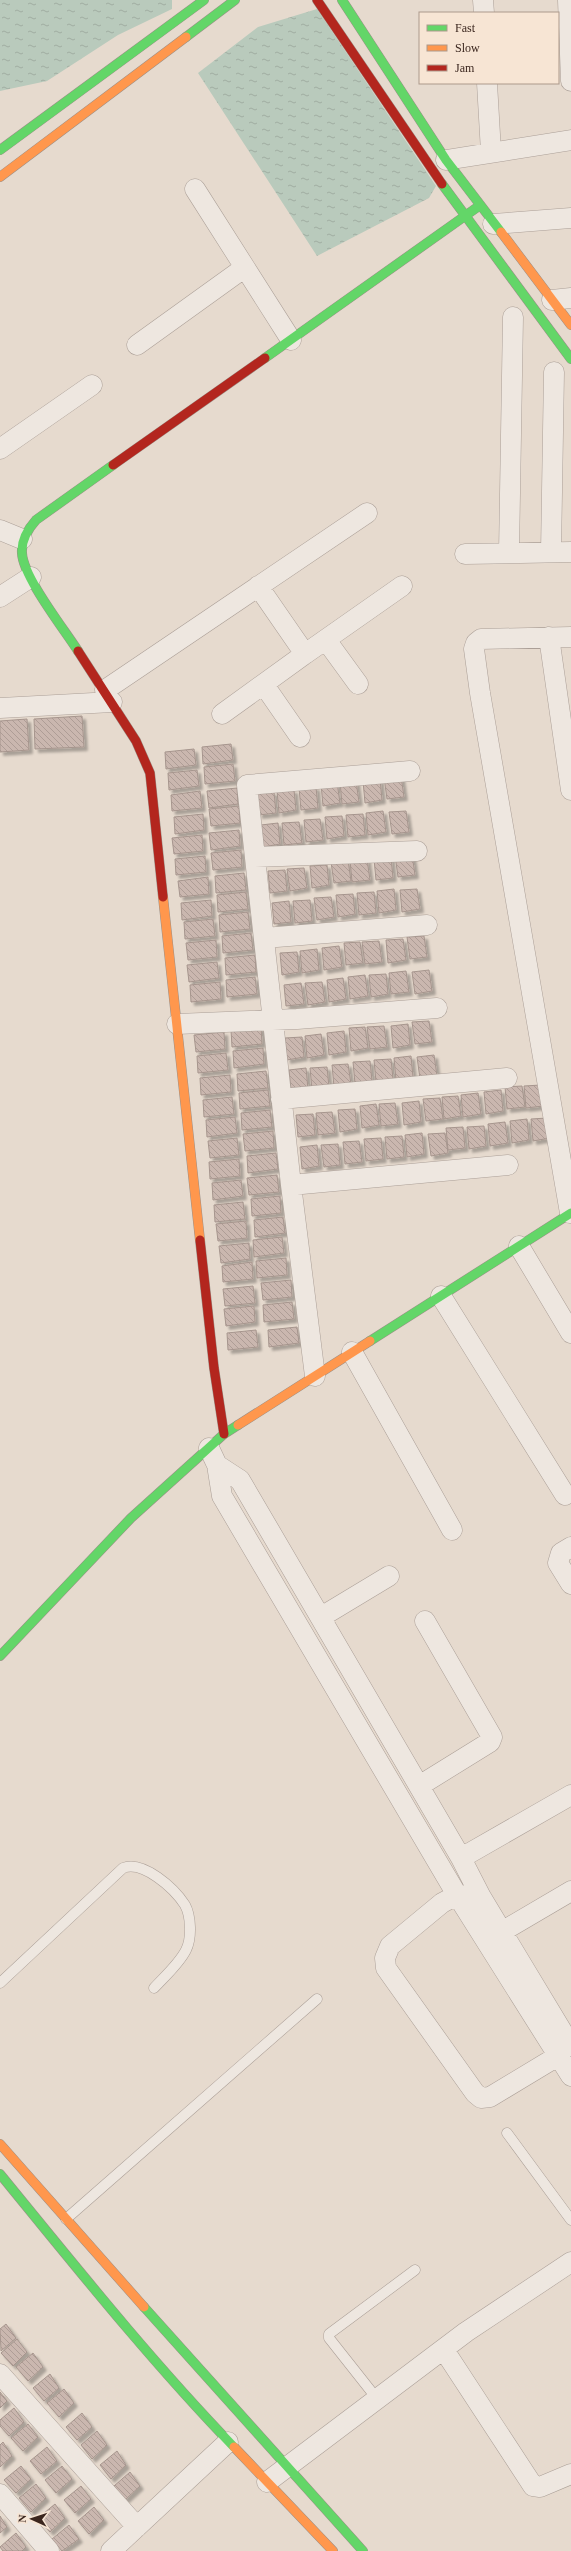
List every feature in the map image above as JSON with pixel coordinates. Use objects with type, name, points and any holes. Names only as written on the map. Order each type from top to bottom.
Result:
[{"type":"street","points":[[0,150],[204,0]]},
{"type":"street","points":[[0,176],[235,0]]},
{"type":"street","points":[[317,0],[464,218],[571,359]]},
{"type":"street","points":[[342,0],[446,160],[493,224],[562,299],[571,325]]},
{"type":"street","points":[[483,0],[484,12]]},
{"type":"street","points":[[568,0],[571,81]]},
{"type":"street","points":[[487,84],[491,152]]},
{"type":"street","points":[[446,160],[571,140]]},
{"type":"street","points":[[195,189],[290,340]]},
{"type":"street","points":[[224,1434],[214,1368],[150,773],[136,741],[109,696],[22,563],[20,551],[22,539],[28,528],[36,520],[480,206]]},
{"type":"street","points":[[493,224],[571,218]]},
{"type":"street","points":[[137,345],[244,268]]},
{"type":"street","points":[[509,553],[513,317]]},
{"type":"street","points":[[551,552],[554,372]]},
{"type":"street","points":[[0,450],[92,384]]},
{"type":"street","points":[[0,708],[109,696],[258,586],[367,513]]},
{"type":"street","points":[[0,530],[22,539]]},
{"type":"street","points":[[465,554],[571,552]]},
{"type":"street","points":[[0,597],[30,577]]},
{"type":"street","points":[[258,586],[305,654]]},
{"type":"street","points":[[222,714],[402,586]]},
{"type":"street","points":[[549,637],[571,790]]},
{"type":"street","points":[[0,1656],[131,1518],[213,1456],[224,1434],[571,1213],[481,700],[474,649],[476,643],[481,639],[571,637]]},
{"type":"street","points":[[326,640],[358,684]]},
{"type":"street","points":[[264,685],[300,737]]},
{"type":"street","points":[[315,1376],[291,1185],[246,785],[410,771]]},
{"type":"street","points":[[255,857],[417,851]]},
{"type":"street","points":[[264,938],[427,925]]},
{"type":"street","points":[[177,1024],[273,1020],[437,1008]]},
{"type":"street","points":[[281,1099],[506,1078]]},
{"type":"street","points":[[291,1185],[508,1165]]},
{"type":"street","points":[[519,1246],[571,1333]]},
{"type":"street","points":[[441,1296],[565,1495]]},
{"type":"street","points":[[352,1352],[452,1530]]},
{"type":"street","points":[[213,1456],[240,1480],[461,1858],[481,1897],[503,1931],[565,2051],[571,2076]]},
{"type":"street","points":[[213,1456],[222,1496],[457,1896],[565,2051]]},
{"type":"street","points":[[571,1547],[561,1553],[558,1562],[571,1584]]},
{"type":"street","points":[[321,1617],[389,1576]]},
{"type":"street","points":[[419,1786],[490,1742],[492,1737],[424,1621]]},
{"type":"street","points":[[330,1679],[350,1667]]},
{"type":"street","points":[[461,1858],[571,1795]]},
{"type":"street","points":[[503,1931],[571,1890]]},
{"type":"street","points":[[481,1897],[457,1896],[442,1903],[390,1946],[385,1958],[386,1968],[475,2093],[481,2098],[490,2097],[565,2051]]},
{"type":"street","points":[[0,2144],[287,2469],[363,2551]]},
{"type":"street","points":[[1,2176],[116,2315],[228,2442],[333,2551]]},
{"type":"street","points":[[267,2482],[287,2469],[466,2332],[571,2262]]},
{"type":"street","points":[[444,2350],[533,2486],[540,2487],[571,2474]]},
{"type":"street","points":[[0,2374],[137,2527]]},
{"type":"street","points":[[111,2551],[228,2442]]},
{"type":"street","points":[[0,2494],[49,2551]]},
{"type":"lane","points":[[0,1983],[123,1868],[130,1865],[140,1867],[168,1886],[184,1905],[190,1918],[186,1950],[154,1988]]},
{"type":"lane","points":[[66,2219],[317,1999]]},
{"type":"lane","points":[[507,2133],[571,2220]]},
{"type":"lane","points":[[378,2400],[329,2338],[329,2334],[415,2270]]},
{"type":"water","points":[[0,0],[172,0],[172,9],[118,35],[47,81],[0,91]]},
{"type":"water","points":[[317,9],[436,186],[429,198],[317,256],[198,73],[258,27]]},
{"type":"building","points":[[82,716],[84,747],[35,749],[34,719]]},
{"type":"building","points":[[27,719],[29,750],[0,752],[0,721]]},
{"type":"building","points":[[231,744],[233,760],[203,764],[202,747]]},
{"type":"building","points":[[194,749],[196,765],[166,769],[165,752]]},
{"type":"building","points":[[233,764],[235,781],[205,784],[204,767]]},
{"type":"building","points":[[197,770],[199,786],[169,790],[168,773]]},
{"type":"building","points":[[401,776],[404,797],[387,799],[384,777]]},
{"type":"building","points":[[380,779],[382,800],[365,803],[363,781]]},
{"type":"building","points":[[356,781],[359,802],[342,804],[340,782]]},
{"type":"building","points":[[337,782],[340,803],[323,806],[321,784]]},
{"type":"building","points":[[316,787],[318,808],[301,810],[299,788]]},
{"type":"building","points":[[237,788],[238,804],[209,808],[207,791]]},
{"type":"building","points":[[294,790],[296,810],[279,813],[277,791]]},
{"type":"building","points":[[200,791],[202,808],[172,811],[171,795]]},
{"type":"building","points":[[274,792],[276,813],[259,815],[257,793]]},
{"type":"building","points":[[239,806],[240,823],[211,826],[209,809]]},
{"type":"building","points":[[383,811],[386,832],[368,835],[366,813]]},
{"type":"building","points":[[406,811],[409,832],[392,834],[389,812]]},
{"type":"building","points":[[203,814],[204,830],[175,834],[174,817]]},
{"type":"building","points":[[363,814],[365,835],[348,837],[346,815]]},
{"type":"building","points":[[342,816],[344,836],[327,839],[325,817]]},
{"type":"building","points":[[320,819],[323,840],[306,842],[304,820]]},
{"type":"building","points":[[299,822],[302,843],[284,845],[282,823]]},
{"type":"building","points":[[278,823],[280,844],[263,847],[261,825]]},
{"type":"building","points":[[239,830],[240,846],[211,850],[209,833]]},
{"type":"building","points":[[202,835],[203,851],[174,854],[172,838]]},
{"type":"building","points":[[241,850],[242,867],[213,870],[211,853]]},
{"type":"building","points":[[412,854],[415,875],[398,877],[395,855]]},
{"type":"building","points":[[205,856],[206,872],[176,875],[175,859]]},
{"type":"building","points":[[391,857],[393,878],[376,880],[374,859]]},
{"type":"building","points":[[367,859],[370,880],[352,882],[350,860]]},
{"type":"building","points":[[348,860],[351,881],[334,883],[331,862]]},
{"type":"building","points":[[327,865],[329,885],[312,888],[310,866]]},
{"type":"building","points":[[304,868],[307,888],[290,891],[287,869]]},
{"type":"building","points":[[285,870],[287,891],[270,893],[268,871]]},
{"type":"building","points":[[244,873],[246,890],[216,893],[215,876]]},
{"type":"building","points":[[208,877],[209,894],[180,897],[178,881]]},
{"type":"building","points":[[394,889],[396,910],[379,913],[377,891]]},
{"type":"building","points":[[417,889],[420,909],[402,912],[400,890]]},
{"type":"building","points":[[246,892],[248,909],[218,912],[217,895]]},
{"type":"building","points":[[374,892],[376,913],[359,915],[357,893]]},
{"type":"building","points":[[353,894],[355,914],[338,917],[336,895]]},
{"type":"building","points":[[331,897],[334,917],[317,920],[314,898]]},
{"type":"building","points":[[211,900],[212,916],[182,920],[181,903]]},
{"type":"building","points":[[310,900],[312,921],[295,923],[293,901]]},
{"type":"building","points":[[289,901],[291,922],[274,924],[272,903]]},
{"type":"building","points":[[248,912],[250,929],[220,932],[219,915]]},
{"type":"building","points":[[213,919],[215,936],[185,939],[184,922]]},
{"type":"building","points":[[251,933],[253,950],[223,953],[222,936]]},
{"type":"building","points":[[424,936],[427,957],[410,959],[407,937]]},
{"type":"building","points":[[403,939],[406,960],[388,963],[386,940]]},
{"type":"building","points":[[216,940],[217,957],[188,960],[186,943]]},
{"type":"building","points":[[379,941],[382,962],[365,964],[362,942]]},
{"type":"building","points":[[360,942],[363,963],[346,965],[344,943]]},
{"type":"building","points":[[339,946],[342,967],[324,970],[322,948]]},
{"type":"building","points":[[317,949],[319,970],[302,973],[300,951]]},
{"type":"building","points":[[297,952],[299,972],[282,975],[280,953]]},
{"type":"building","points":[[255,955],[256,972],[226,975],[225,958]]},
{"type":"building","points":[[217,962],[219,978],[189,982],[187,965]]},
{"type":"building","points":[[429,970],[432,991],[415,994],[412,972]]},
{"type":"building","points":[[406,971],[409,992],[391,994],[389,973]]},
{"type":"building","points":[[386,974],[388,994],[371,997],[369,975]]},
{"type":"building","points":[[365,975],[368,996],[350,999],[348,977]]},
{"type":"building","points":[[255,977],[257,994],[227,997],[226,980]]},
{"type":"building","points":[[343,978],[346,999],[329,1002],[327,980]]},
{"type":"building","points":[[220,982],[221,999],[191,1002],[190,985]]},
{"type":"building","points":[[322,982],[325,1002],[308,1005],[305,983]]},
{"type":"building","points":[[301,983],[304,1004],[286,1006],[284,985]]},
{"type":"building","points":[[429,1021],[432,1042],[415,1044],[412,1022]]},
{"type":"building","points":[[408,1024],[410,1045],[393,1048],[391,1026]]},
{"type":"building","points":[[384,1026],[387,1047],[370,1049],[367,1027]]},
{"type":"building","points":[[261,1027],[262,1044],[232,1047],[231,1030]]},
{"type":"building","points":[[365,1027],[368,1048],[351,1051],[349,1028]]},
{"type":"building","points":[[344,1031],[346,1052],[329,1055],[327,1033]]},
{"type":"building","points":[[224,1032],[225,1049],[196,1052],[194,1035]]},
{"type":"building","points":[[321,1034],[324,1055],[307,1058],[305,1036]]},
{"type":"building","points":[[302,1037],[304,1057],[287,1060],[285,1038]]},
{"type":"building","points":[[263,1048],[264,1064],[234,1068],[233,1051]]},
{"type":"building","points":[[226,1053],[228,1070],[198,1073],[197,1056]]},
{"type":"building","points":[[434,1055],[437,1076],[420,1079],[417,1057]]},
{"type":"building","points":[[411,1056],[413,1077],[396,1080],[394,1058]]},
{"type":"building","points":[[391,1059],[393,1079],[376,1082],[374,1060]]},
{"type":"building","points":[[370,1061],[372,1081],[355,1084],[353,1062]]},
{"type":"building","points":[[348,1064],[351,1084],[334,1087],[332,1065]]},
{"type":"building","points":[[327,1067],[329,1087],[312,1090],[310,1068]]},
{"type":"building","points":[[306,1068],[308,1089],[291,1091],[289,1070]]},
{"type":"building","points":[[266,1071],[268,1088],[238,1091],[237,1074]]},
{"type":"building","points":[[230,1075],[231,1092],[201,1095],[200,1078]]},
{"type":"building","points":[[541,1085],[543,1106],[526,1108],[524,1086]]},
{"type":"building","points":[[522,1086],[525,1107],[507,1109],[505,1087]]},
{"type":"building","points":[[268,1090],[270,1106],[240,1109],[239,1093]]},
{"type":"building","points":[[501,1090],[503,1111],[486,1114],[484,1092]]},
{"type":"building","points":[[478,1093],[481,1114],[463,1117],[461,1095]]},
{"type":"building","points":[[458,1096],[461,1116],[444,1119],[442,1097]]},
{"type":"building","points":[[232,1097],[234,1114],[204,1117],[203,1100]]},
{"type":"building","points":[[440,1098],[443,1119],[426,1121],[423,1099]]},
{"type":"building","points":[[419,1101],[421,1122],[404,1125],[402,1103]]},
{"type":"building","points":[[395,1103],[398,1124],[381,1126],[379,1104]]},
{"type":"building","points":[[376,1104],[379,1125],[362,1128],[360,1106]]},
{"type":"building","points":[[355,1109],[357,1129],[340,1132],[338,1110]]},
{"type":"building","points":[[270,1110],[272,1127],[242,1130],[241,1113]]},
{"type":"building","points":[[332,1112],[335,1133],[318,1135],[316,1113]]},
{"type":"building","points":[[313,1114],[315,1135],[298,1137],[296,1115]]},
{"type":"building","points":[[235,1117],[237,1133],[207,1137],[206,1120]]},
{"type":"building","points":[[547,1118],[550,1138],[533,1141],[531,1119]]},
{"type":"building","points":[[527,1119],[529,1140],[512,1143],[510,1121]]},
{"type":"building","points":[[505,1122],[508,1143],[490,1146],[488,1124]]},
{"type":"building","points":[[484,1126],[486,1146],[469,1149],[467,1127]]},
{"type":"building","points":[[463,1127],[465,1148],[448,1150],[446,1128]]},
{"type":"building","points":[[273,1131],[274,1148],[245,1151],[243,1134]]},
{"type":"building","points":[[422,1133],[424,1154],[407,1157],[405,1135]]},
{"type":"building","points":[[445,1133],[448,1153],[431,1156],[428,1134]]},
{"type":"building","points":[[402,1136],[404,1157],[387,1159],[385,1137]]},
{"type":"building","points":[[237,1138],[239,1155],[210,1158],[208,1141]]},
{"type":"building","points":[[381,1138],[383,1159],[366,1161],[364,1139]]},
{"type":"building","points":[[359,1141],[362,1162],[345,1164],[343,1142]]},
{"type":"building","points":[[338,1144],[340,1165],[324,1167],[321,1145]]},
{"type":"building","points":[[317,1145],[319,1166],[302,1169],[300,1147]]},
{"type":"building","points":[[276,1153],[278,1169],[248,1173],[247,1156]]},
{"type":"building","points":[[239,1159],[240,1176],[210,1179],[209,1162]]},
{"type":"building","points":[[277,1175],[279,1192],[249,1195],[247,1178]]},
{"type":"building","points":[[241,1180],[243,1196],[213,1200],[212,1183]]},
{"type":"building","points":[[280,1196],[281,1213],[252,1216],[251,1199]]},
{"type":"building","points":[[243,1202],[245,1219],[215,1222],[214,1205]]},
{"type":"building","points":[[283,1217],[285,1233],[255,1237],[254,1220]]},
{"type":"building","points":[[246,1221],[247,1238],[218,1241],[216,1224]]},
{"type":"building","points":[[282,1237],[284,1253],[254,1257],[253,1240]]},
{"type":"building","points":[[249,1243],[250,1259],[221,1263],[219,1246]]},
{"type":"building","points":[[286,1258],[287,1275],[257,1278],[256,1261]]},
{"type":"building","points":[[252,1262],[253,1279],[223,1282],[222,1266]]},
{"type":"building","points":[[291,1280],[292,1297],[263,1300],[261,1283]]},
{"type":"building","points":[[253,1286],[255,1303],[225,1306],[223,1289]]},
{"type":"building","points":[[292,1302],[294,1319],[264,1322],[263,1305]]},
{"type":"building","points":[[254,1306],[255,1322],[226,1326],[224,1309]]},
{"type":"building","points":[[297,1327],[299,1343],[269,1347],[268,1330]]},
{"type":"building","points":[[256,1330],[258,1347],[228,1350],[227,1333]]},
{"type":"building","points":[[6,2324],[16,2338],[1,2351],[0,2329]]},
{"type":"building","points":[[17,2339],[27,2352],[13,2366],[1,2353]]},
{"type":"building","points":[[33,2353],[43,2367],[28,2381],[16,2367]]},
{"type":"building","points":[[50,2374],[59,2388],[44,2401],[33,2388]]},
{"type":"building","points":[[64,2389],[74,2403],[59,2417],[47,2403]]},
{"type":"building","points":[[0,2392],[7,2401],[0,2408]]},
{"type":"building","points":[[14,2408],[24,2422],[9,2436],[0,2426],[0,2420]]},
{"type":"building","points":[[82,2413],[92,2427],[77,2440],[66,2427]]},
{"type":"building","points":[[28,2424],[38,2437],[23,2451],[11,2438]]},
{"type":"building","points":[[97,2431],[107,2445],[92,2459],[81,2445]]},
{"type":"building","points":[[3,2442],[12,2456],[0,2467],[0,2445]]},
{"type":"building","points":[[47,2447],[57,2461],[41,2474],[30,2461]]},
{"type":"building","points":[[117,2451],[126,2465],[111,2479],[100,2465]]},
{"type":"building","points":[[21,2466],[31,2479],[16,2493],[4,2480]]},
{"type":"building","points":[[62,2466],[72,2479],[56,2493],[45,2480]]},
{"type":"building","points":[[130,2472],[140,2486],[125,2500],[114,2486]]},
{"type":"building","points":[[36,2484],[46,2498],[31,2512],[19,2498]]},
{"type":"building","points":[[81,2486],[91,2499],[75,2513],[64,2500]]},
{"type":"building","points":[[55,2504],[65,2518],[50,2532],[38,2518]]},
{"type":"building","points":[[94,2507],[104,2520],[89,2534],[78,2521]]},
{"type":"building","points":[[0,2516],[7,2527],[0,2533]]},
{"type":"building","points":[[69,2525],[79,2539],[62,2551],[52,2539]]},
{"type":"building","points":[[16,2533],[26,2547],[22,2551],[3,2551],[0,2547]]},
{"type":"traffic: fast","points":[[0,150],[204,0]]},
{"type":"traffic: fast","points":[[186,37],[235,0]]},
{"type":"traffic: fast","points":[[342,0],[446,160],[501,232]]},
{"type":"traffic: fast","points":[[442,184],[571,359]]},
{"type":"traffic: fast","points":[[265,358],[479,206]]},
{"type":"traffic: fast","points":[[78,651],[36,589],[24,563],[22,548],[24,539],[36,520],[113,465]]},
{"type":"traffic: fast","points":[[370,1341],[571,1213]]},
{"type":"traffic: fast","points":[[0,1656],[131,1518],[224,1434],[238,1425]]},
{"type":"traffic: fast","points":[[0,2174],[86,2279],[173,2381],[234,2447]]},
{"type":"traffic: fast","points":[[144,2307],[363,2551]]},
{"type":"traffic: slow","points":[[0,177],[186,37]]},
{"type":"traffic: slow","points":[[501,232],[571,325]]},
{"type":"traffic: slow","points":[[163,897],[200,1240]]},
{"type":"traffic: slow","points":[[238,1425],[370,1341]]},
{"type":"traffic: slow","points":[[0,2144],[144,2307]]},
{"type":"traffic: slow","points":[[234,2447],[333,2551]]},
{"type":"traffic: jam","points":[[317,0],[442,184]]},
{"type":"traffic: jam","points":[[113,465],[265,358]]},
{"type":"traffic: jam","points":[[78,651],[136,741],[150,773],[163,897]]},
{"type":"traffic: jam","points":[[200,1240],[214,1368],[224,1434]]}]
